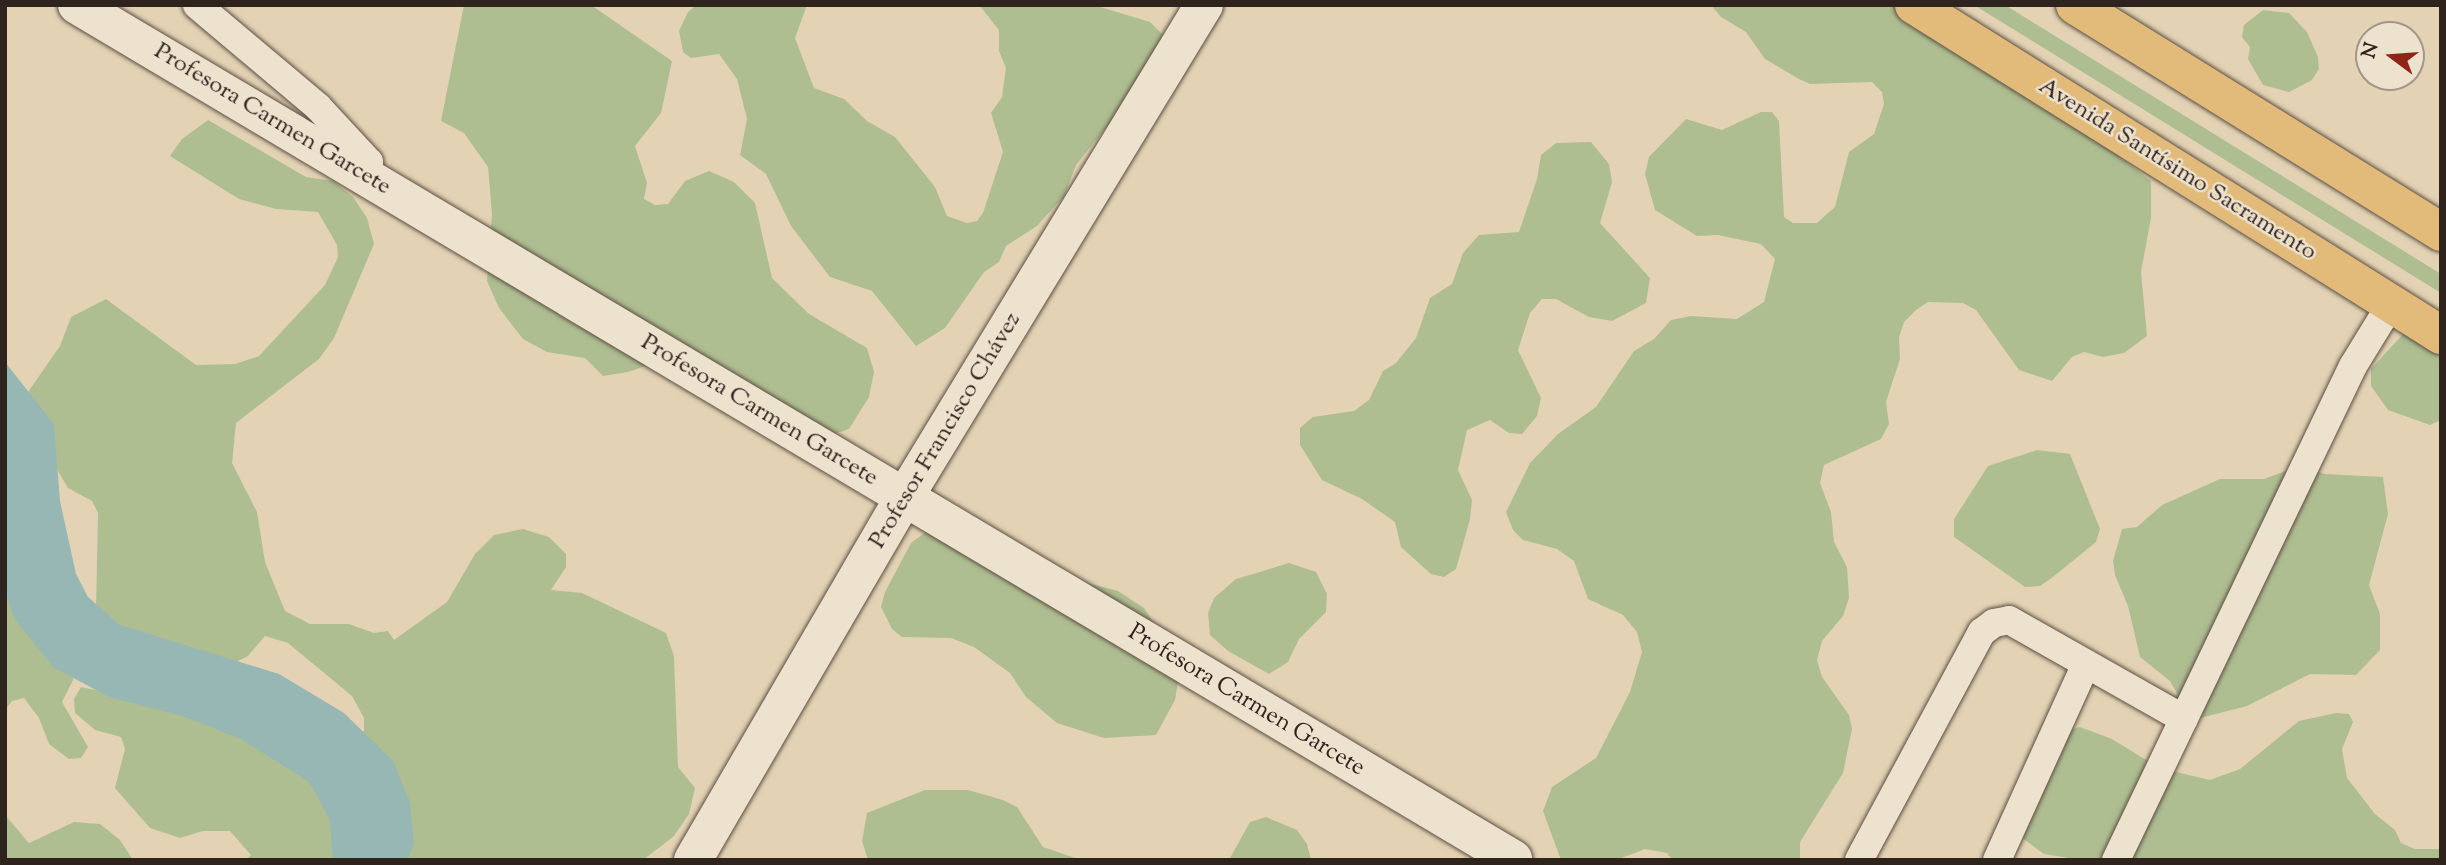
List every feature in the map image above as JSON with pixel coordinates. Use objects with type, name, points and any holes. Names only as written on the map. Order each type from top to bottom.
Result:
[{"type":"main road","name":"Avenida Santísimo Sacramento","points":[[1914,5],[2441,335]]},
{"type":"main road","points":[[2075,5],[2441,232]]},
{"type":"street","name":"Profesora Carmen Garcete","points":[[77,5],[1513,859]]},
{"type":"street","name":"Profesor Francisco Chávez","points":[[693,860],[904,498],[1204,5]]},
{"type":"lane","points":[[197,5],[318,107],[369,162],[367,177]]},
{"type":"lane","points":[[2116,860],[2353,366],[2391,304]]},
{"type":"lane","points":[[1859,860],[1982,632],[1994,623],[2010,620],[2184,719]]},
{"type":"lane","points":[[1997,860],[2086,664]]},
{"type":"green space","points":[[464,5],[591,5],[672,61],[661,113],[635,146],[647,183],[644,199],[655,205],[668,204],[685,181],[709,171],[734,182],[755,203],[772,278],[809,314],[867,348],[874,372],[869,397],[849,429],[826,437],[715,364],[677,355],[628,372],[603,376],[585,358],[547,352],[523,339],[499,308],[487,281],[492,214],[488,167],[464,133],[441,121]]},
{"type":"green space","points":[[696,5],[807,5],[795,38],[814,88],[844,99],[867,121],[895,137],[935,187],[947,216],[967,223],[977,221],[983,213],[1003,152],[991,113],[1002,97],[1006,68],[999,51],[999,30],[979,5],[1094,5],[1150,22],[1164,36],[1144,94],[1108,125],[1076,165],[1064,196],[1037,226],[1006,246],[999,262],[984,272],[945,328],[916,346],[872,291],[830,277],[791,226],[766,174],[740,155],[747,119],[737,79],[719,54],[691,58],[683,52],[679,31],[688,12]]},
{"type":"green space","points":[[1711,5],[1925,5],[2151,181],[2151,218],[2141,272],[2147,336],[2124,353],[2103,357],[2084,352],[2072,357],[2052,381],[2019,370],[1976,310],[1963,303],[1928,302],[1916,310],[1904,322],[1899,337],[1900,359],[1886,402],[1889,424],[1881,439],[1824,465],[1820,483],[1831,512],[1834,542],[1847,567],[1849,598],[1843,616],[1822,641],[1817,660],[1822,677],[1849,715],[1852,729],[1843,773],[1800,842],[1800,858],[1672,860],[1667,853],[1645,849],[1619,859],[1561,860],[1543,811],[1552,787],[1596,758],[1630,692],[1642,652],[1637,632],[1623,615],[1588,599],[1574,561],[1557,549],[1523,540],[1513,530],[1506,512],[1530,463],[1558,434],[1596,407],[1634,351],[1654,339],[1671,320],[1691,316],[1737,319],[1764,302],[1775,259],[1761,244],[1718,235],[1697,236],[1655,210],[1645,174],[1649,157],[1686,119],[1722,130],[1761,112],[1772,112],[1779,121],[1784,217],[1793,223],[1817,223],[1835,207],[1849,152],[1874,134],[1884,104],[1882,92],[1872,82],[1810,84],[1799,79],[1765,59],[1746,32],[1721,17]]},
{"type":"green space","points":[[1974,5],[2005,5],[2441,274],[2441,293]]},
{"type":"green space","points":[[2263,10],[2289,13],[2307,32],[2318,57],[2319,69],[2312,80],[2289,92],[2263,85],[2248,59],[2250,47],[2242,37],[2244,25]]},
{"type":"green space","points":[[208,120],[306,177],[333,181],[353,197],[367,218],[374,244],[334,338],[319,359],[236,423],[232,463],[257,512],[265,562],[285,611],[310,624],[349,624],[374,633],[388,631],[394,640],[447,602],[475,554],[494,535],[523,529],[549,537],[566,554],[566,567],[551,590],[582,593],[666,633],[674,656],[678,767],[695,788],[689,814],[674,836],[643,860],[245,860],[251,855],[230,831],[203,831],[180,838],[150,828],[115,788],[125,749],[121,737],[95,730],[75,713],[74,699],[81,687],[348,744],[364,731],[364,718],[352,696],[288,643],[265,636],[248,656],[216,672],[127,633],[96,608],[98,513],[92,501],[68,488],[19,405],[60,346],[71,317],[106,299],[196,365],[235,364],[259,356],[325,285],[338,257],[337,245],[318,212],[276,209],[239,199],[170,156],[182,139]]},
{"type":"green space","points":[[1591,142],[1609,164],[1612,182],[1600,223],[1650,278],[1646,303],[1612,321],[1589,317],[1556,299],[1542,299],[1530,313],[1518,350],[1541,398],[1537,416],[1522,434],[1509,433],[1490,420],[1467,430],[1458,470],[1472,500],[1470,519],[1456,569],[1444,577],[1431,574],[1401,547],[1395,522],[1362,499],[1322,480],[1300,445],[1300,428],[1313,417],[1354,411],[1369,400],[1383,371],[1396,363],[1416,338],[1430,298],[1452,284],[1463,253],[1479,235],[1519,232],[1537,179],[1541,155],[1556,143]]},
{"type":"green space","points":[[2404,333],[2441,333],[2441,420],[2430,425],[2388,410],[2371,386],[2371,369]]},
{"type":"green space","points":[[5,448],[73,667],[73,680],[62,702],[88,747],[81,758],[69,759],[49,744],[39,718],[24,698],[12,701],[5,710]]},
{"type":"green space","points":[[2037,450],[2070,454],[2100,529],[2096,542],[2053,577],[2040,586],[2025,587],[1954,537],[1954,519],[1988,466]]},
{"type":"green space","points":[[2297,467],[2325,474],[2383,477],[2388,514],[2369,585],[2380,614],[2380,650],[2356,675],[2310,674],[2247,706],[2200,718],[2184,706],[2170,681],[2140,657],[2128,606],[2115,575],[2113,561],[2122,529],[2137,527],[2162,505],[2220,479],[2264,479]]},
{"type":"green space","points":[[941,521],[1072,579],[1118,591],[1144,608],[1181,663],[1175,700],[1156,735],[1104,738],[1057,723],[1026,697],[1010,673],[974,647],[951,638],[902,637],[892,629],[881,607],[885,592],[911,543]]},
{"type":"green space","points":[[1289,563],[1316,572],[1327,594],[1326,612],[1299,639],[1288,662],[1269,674],[1228,651],[1210,635],[1208,613],[1214,598],[1236,579]]},
{"type":"green space","points":[[2336,713],[2349,714],[2353,722],[2342,749],[2347,778],[2375,814],[2395,830],[2401,843],[2415,849],[2441,849],[2441,860],[2081,860],[2044,854],[2021,837],[2061,733],[2080,727],[2112,739],[2159,768],[2210,780],[2240,769],[2299,721]]},
{"type":"green space","points":[[925,790],[968,790],[1003,800],[1017,807],[1043,847],[1081,860],[868,860],[862,841],[867,813]]},
{"type":"green space","points":[[5,815],[29,843],[74,822],[100,824],[120,840],[133,860],[5,860]]},
{"type":"green space","points":[[1266,817],[1297,830],[1307,844],[1311,860],[1229,860],[1250,822]]},
{"type":"water","points":[[5,362],[54,424],[60,501],[76,574],[88,597],[120,625],[279,674],[344,713],[393,761],[410,802],[414,844],[407,860],[333,860],[330,820],[309,782],[241,739],[183,716],[109,697],[53,667],[15,619],[5,592]]}]
